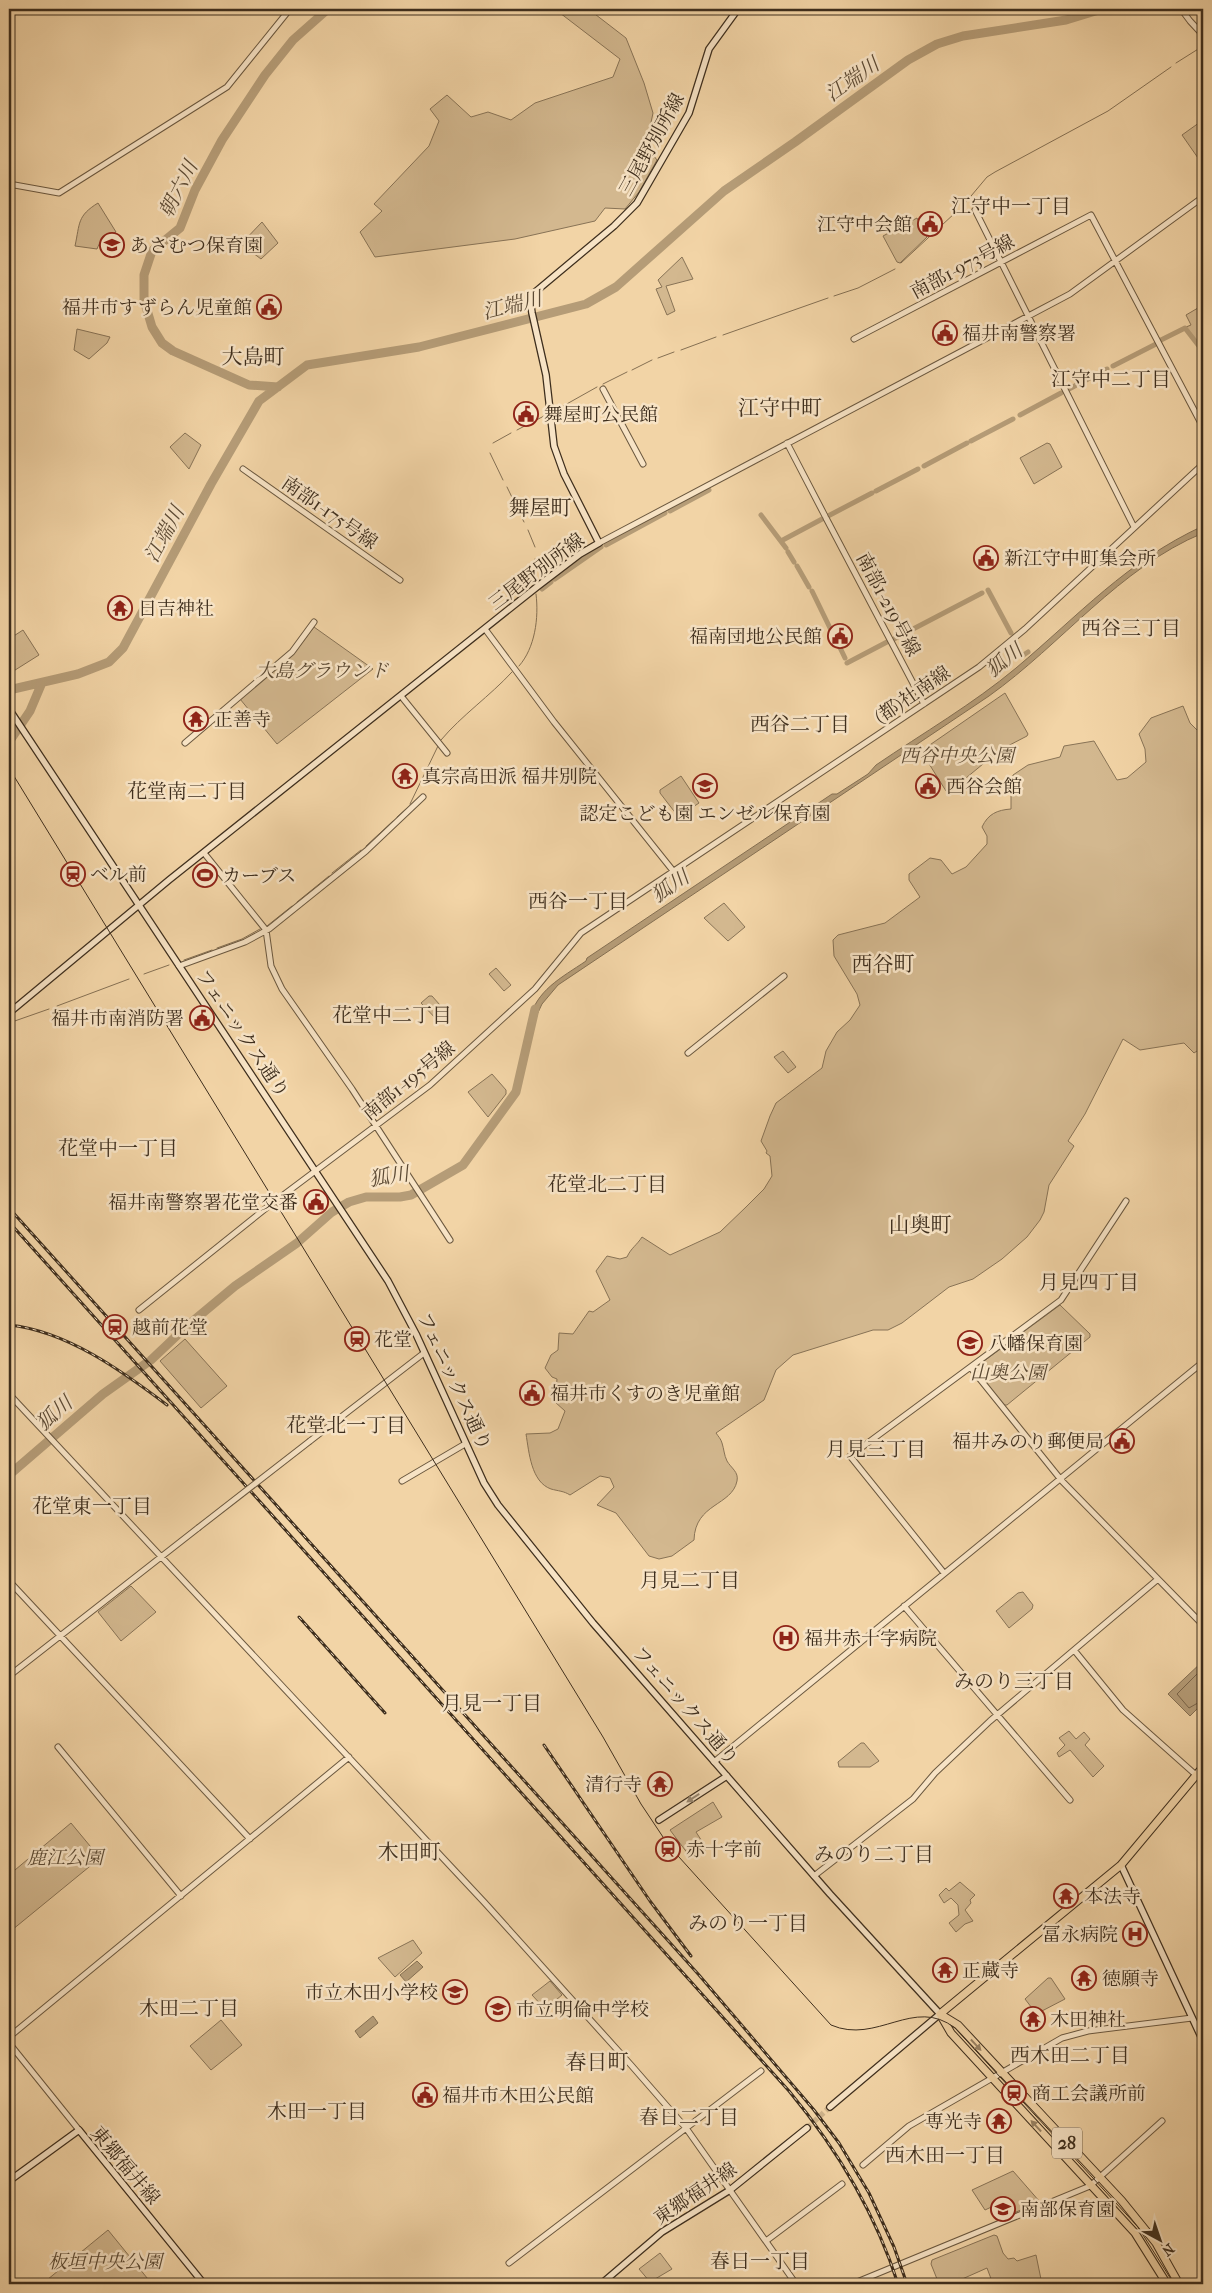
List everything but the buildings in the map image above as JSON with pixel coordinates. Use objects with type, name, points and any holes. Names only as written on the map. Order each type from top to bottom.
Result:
[{"type":"main road","name":"三尾野別所線","points":[[9,1012],[204,853],[485,629],[573,559],[599,542],[576,499],[557,456],[547,384],[532,313],[532,299],[534,293],[614,226],[637,203],[686,118],[693,102],[709,48],[720,30],[738,9]]},
{"type":"main road","name":"フェニックス通り","points":[[9,709],[388,1281],[424,1353],[465,1444],[498,1505],[593,1623],[814,1876],[940,2014],[951,2033],[1135,2233],[1167,2284]]},
{"type":"main road","points":[[830,2107],[940,2014],[1122,1866],[1203,1767]]},
{"type":"main road","points":[[659,1820],[727,1776]]},
{"type":"main road","points":[[1122,1866],[1203,2041]]},
{"type":"main road","name":"フェニックス通り","points":[[940,2014],[958,2024],[1151,2235],[1179,2284]]},
{"type":"main road","name":"東郷福井線","points":[[601,2284],[662,2232],[730,2190],[807,2128]]},
{"type":"main road","name":"東郷福井線","points":[[9,2181],[79,2130],[204,2284]]},
{"type":"street","points":[[9,184],[59,193],[228,87],[290,9]]},
{"type":"street","points":[[1181,9],[1203,35]]},
{"type":"street","points":[[599,542],[1071,294],[1203,197]]},
{"type":"street","points":[[974,210],[1134,527]]},
{"type":"street","name":"南部1-973号線","points":[[854,339],[1091,215],[1115,261]]},
{"type":"street","points":[[1115,261],[1203,427]]},
{"type":"street","points":[[603,389],[643,464]]},
{"type":"street","name":"南部1-219号線","points":[[787,443],[924,704]]},
{"type":"street","name":"(都)社南線","points":[[674,872],[967,675],[1012,640],[1203,464]]},
{"type":"street","name":"南部1-175号線","points":[[243,469],[400,580]]},
{"type":"street","points":[[185,743],[292,652],[314,622]]},
{"type":"street","points":[[485,629],[554,722],[674,872]]},
{"type":"street","points":[[401,696],[447,753]]},
{"type":"street","points":[[179,966],[246,942],[266,930],[366,851],[423,797]]},
{"type":"street","points":[[204,853],[266,930],[271,966],[282,989],[377,1126],[450,1240]]},
{"type":"street","name":"南部1-195号線","points":[[139,1310],[430,1085],[534,989],[581,933],[674,872]]},
{"type":"street","points":[[688,1053],[784,976]]},
{"type":"street","points":[[944,1573],[850,1456],[1063,1298],[1126,1201]]},
{"type":"street","points":[[9,1676],[424,1353]]},
{"type":"street","points":[[714,1762],[1203,1362]]},
{"type":"street","points":[[971,1368],[1060,1478],[1203,1625]]},
{"type":"street","points":[[9,1394],[514,1934],[686,2128],[796,2284]]},
{"type":"street","points":[[402,1481],[465,1444]]},
{"type":"street","points":[[814,1876],[913,1799],[935,1773],[997,1716],[1158,1579]]},
{"type":"street","points":[[9,1581],[250,1839]]},
{"type":"street","points":[[904,1606],[1070,1800]]},
{"type":"street","points":[[1074,1650],[1123,1710],[1196,1775]]},
{"type":"street","points":[[58,1746],[181,1896]]},
{"type":"street","points":[[9,2037],[349,1757]]},
{"type":"street","points":[[863,2166],[909,2126],[993,2079],[1041,2048],[1074,2033],[1192,2018]]},
{"type":"street","points":[[9,2043],[79,2130]]},
{"type":"street","points":[[508,2263],[761,2071]]},
{"type":"street","points":[[852,2284],[1092,2185],[1162,2121]]},
{"type":"street","points":[[766,2241],[842,2184]]},
{"type":"green space","points":[[591,11],[626,38],[644,83],[653,113],[646,146],[657,160],[639,192],[625,209],[605,208],[595,221],[515,239],[375,257],[360,232],[382,211],[374,204],[429,146],[439,121],[430,109],[447,95],[471,117],[488,112],[511,120],[535,103],[613,77],[620,59],[560,13]]},
{"type":"green space","points":[[1203,120],[1203,156],[1198,158],[1182,135]]},
{"type":"green space","points":[[98,203],[116,232],[100,242],[97,249],[75,246],[80,221],[86,212]]},
{"type":"green space","points":[[917,218],[927,237],[900,263],[897,262],[883,236]]},
{"type":"green space","points":[[262,222],[278,243],[261,259],[241,244]]},
{"type":"green space","points":[[682,257],[693,279],[666,286],[675,311],[667,315],[656,289],[662,287],[658,280]]},
{"type":"green space","points":[[1203,305],[1203,349],[1186,327],[1191,325],[1186,315]]},
{"type":"green space","points":[[77,329],[110,337],[107,343],[89,359],[74,350]]},
{"type":"green space","points":[[185,433],[201,445],[189,469],[170,447]]},
{"type":"green space","points":[[1047,443],[1050,444],[1062,467],[1034,484],[1020,458]]},
{"type":"green space","name":"大島グラウンド","points":[[314,627],[373,669],[277,744],[240,699],[294,653]]},
{"type":"green space","points":[[23,630],[39,655],[12,672],[9,668],[9,639]]},
{"type":"green space","name":"西谷中央公園","points":[[1005,693],[1028,734],[1027,736],[1000,750],[949,792],[946,791],[921,751]]},
{"type":"green space","points":[[1183,706],[1190,723],[1203,736],[1203,1047],[1194,1053],[1184,1043],[1140,1050],[1123,1039],[1085,1114],[1068,1141],[1074,1146],[1049,1185],[1044,1212],[1027,1237],[1002,1259],[973,1279],[949,1287],[902,1323],[888,1330],[873,1330],[793,1355],[776,1370],[764,1400],[716,1433],[722,1442],[727,1461],[736,1473],[737,1481],[734,1489],[728,1496],[700,1519],[694,1540],[672,1556],[659,1559],[649,1556],[616,1513],[597,1505],[614,1487],[610,1478],[600,1476],[570,1495],[544,1485],[539,1480],[532,1466],[526,1434],[550,1433],[558,1429],[565,1411],[555,1402],[557,1379],[552,1377],[545,1368],[551,1355],[558,1350],[559,1333],[573,1334],[589,1311],[593,1312],[610,1300],[596,1271],[607,1256],[620,1259],[627,1257],[642,1237],[670,1255],[720,1232],[764,1189],[772,1176],[770,1156],[766,1153],[767,1151],[761,1141],[776,1103],[822,1068],[826,1051],[837,1032],[850,1020],[860,1005],[857,994],[834,956],[833,940],[838,935],[885,923],[920,897],[909,880],[909,874],[930,858],[941,860],[952,874],[966,867],[987,844],[987,836],[982,827],[987,819],[1001,810],[1011,809],[1013,775],[1028,765],[1060,757],[1064,746],[1094,741],[1117,780],[1127,778],[1146,762],[1145,749],[1139,734],[1151,718]]},
{"type":"green space","points":[[681,776],[699,803],[681,815],[677,815],[660,793],[660,790]]},
{"type":"green space","points":[[724,903],[745,927],[728,941],[704,918]]},
{"type":"green space","points":[[496,968],[511,985],[504,991],[489,974]]},
{"type":"green space","points":[[429,996],[432,996],[448,1014],[439,1022],[421,1003]]},
{"type":"green space","points":[[783,1051],[796,1067],[788,1073],[774,1057]]},
{"type":"green space","points":[[492,1074],[506,1090],[506,1094],[488,1117],[468,1092]]},
{"type":"green space","name":"山奥公園","points":[[1060,1305],[1090,1334],[1090,1337],[1007,1405],[1004,1405],[975,1369],[976,1367]]},
{"type":"green space","points":[[185,1339],[227,1386],[201,1408],[160,1361]]},
{"type":"green space","points":[[131,1586],[156,1612],[121,1641],[98,1612]]},
{"type":"green space","points":[[1023,1592],[1033,1605],[1032,1609],[1009,1628],[996,1611],[1018,1593]]},
{"type":"green space","points":[[1069,1731],[1076,1739],[1084,1732],[1090,1739],[1085,1745],[1104,1766],[1093,1777],[1070,1750],[1059,1757],[1057,1753],[1065,1745],[1059,1738]]},
{"type":"green space","points":[[861,1743],[864,1743],[879,1761],[870,1767],[839,1767],[838,1762]]},
{"type":"green space","points":[[713,1802],[722,1817],[696,1832],[707,1849],[691,1858],[670,1830]]},
{"type":"green space","name":"鹿江公園","points":[[71,1823],[100,1858],[12,1930],[9,1925],[9,1875]]},
{"type":"green space","points":[[960,1882],[975,1895],[965,1910],[973,1921],[965,1924],[956,1932],[949,1923],[959,1915],[958,1905],[951,1898],[944,1903],[939,1895],[946,1888],[949,1891]]},
{"type":"green space","points":[[413,1940],[422,1953],[395,1977],[378,1958]]},
{"type":"green space","points":[[1048,1978],[1051,1978],[1065,1999],[1040,2012],[1035,2012],[1025,1999]]},
{"type":"green space","points":[[550,1981],[562,1995],[545,2009],[532,1995]]},
{"type":"green space","points":[[221,2020],[242,2045],[211,2070],[190,2046]]},
{"type":"green space","points":[[1013,2171],[1040,2202],[1009,2215],[1004,2201],[985,2210],[972,2190]]},
{"type":"green space","name":"板垣中央公園","points":[[108,2230],[152,2284],[42,2284]]},
{"type":"green space","points":[[994,2235],[997,2236],[1003,2253],[1008,2259],[1014,2258],[1017,2261],[1036,2255],[1042,2284],[993,2284],[987,2268],[951,2284],[939,2284],[931,2264],[932,2260]]},
{"type":"green space","points":[[660,2253],[672,2269],[650,2282],[639,2269]]},
{"type":"water","points":[[1203,526],[1203,533],[1173,548],[1144,566],[1118,586],[1016,676],[989,696],[558,985],[542,1004],[534,1021],[529,1021],[532,1010],[544,993],[559,979],[586,961],[587,958],[832,794],[837,794],[868,774],[876,765],[965,706],[1016,668],[1127,572],[1176,540]]},
{"type":"water","points":[[1203,1661],[1203,1703],[1190,1716],[1168,1694]]},
{"type":"water","points":[[417,1961],[423,1967],[406,1982],[400,1975]]},
{"type":"water","points":[[373,2016],[378,2023],[360,2038],[355,2031]]},
{"type":"waterway","name":"朝六川","points":[[278,387],[249,385],[173,351],[162,343],[152,327],[144,300],[144,275],[152,251],[180,228],[195,190],[222,140],[265,75],[293,40],[328,9]]},
{"type":"waterway","name":"江端川","points":[[9,690],[78,674],[109,662],[123,648],[211,484],[259,401],[307,365],[419,347],[586,304],[616,287],[724,191],[908,60],[937,44],[963,36],[1066,20],[1102,9]]},
{"type":"waterway","points":[[1176,63],[1203,46]]},
{"type":"waterway","points":[[961,208],[987,177],[1108,111],[1171,67]]},
{"type":"waterway","points":[[901,263],[955,213]]},
{"type":"waterway","points":[[834,296],[858,288],[895,269]]},
{"type":"waterway","points":[[723,335],[828,298]]},
{"type":"waterway","points":[[1161,340],[1185,328],[1202,350]]},
{"type":"waterway","points":[[681,350],[716,337]]},
{"type":"waterway","points":[[1113,366],[1156,344]]},
{"type":"waterway","points":[[658,358],[674,352]]},
{"type":"waterway","points":[[632,370],[652,360]]},
{"type":"waterway","points":[[1069,389],[1107,369]]},
{"type":"waterway","points":[[603,384],[627,372]]},
{"type":"waterway","points":[[556,410],[597,387]]},
{"type":"waterway","points":[[1020,415],[1061,393]]},
{"type":"waterway","points":[[517,430],[546,415]]},
{"type":"waterway","points":[[971,441],[1013,419]]},
{"type":"waterway","points":[[493,443],[511,433]]},
{"type":"waterway","points":[[924,466],[967,443]]},
{"type":"waterway","points":[[490,453],[503,480]]},
{"type":"waterway","points":[[876,491],[918,469]]},
{"type":"waterway","points":[[507,487],[524,522]]},
{"type":"waterway","points":[[670,511],[709,490]]},
{"type":"waterway","points":[[828,516],[872,493]]},
{"type":"waterway","points":[[606,545],[665,513]]},
{"type":"waterway","points":[[761,515],[786,548]]},
{"type":"waterway","points":[[781,541],[824,518]]},
{"type":"waterway","points":[[528,530],[535,547]]},
{"type":"waterway","points":[[555,579],[601,547]]},
{"type":"waterway","points":[[788,552],[794,562]]},
{"type":"waterway","points":[[535,559],[535,583]]},
{"type":"waterway","points":[[797,566],[809,587]]},
{"type":"waterway","points":[[542,589],[551,582]]},
{"type":"waterway","points":[[988,590],[1011,633]]},
{"type":"waterway","points":[[812,591],[830,628]]},
{"type":"waterway","points":[[894,639],[982,593]]},
{"type":"waterway","points":[[519,666],[529,651],[535,632],[536,594]]},
{"type":"waterway","points":[[832,631],[845,658]]},
{"type":"waterway","points":[[847,663],[887,642]]},
{"type":"waterway","points":[[1016,643],[1022,656],[1028,652]]},
{"type":"waterway","points":[[441,740],[512,672]]},
{"type":"waterway","points":[[9,742],[30,711],[41,685]]},
{"type":"waterway","points":[[410,804],[438,746]]},
{"type":"waterway","points":[[397,817],[406,809]]},
{"type":"waterway","points":[[366,846],[393,821]]},
{"type":"waterway","points":[[332,873],[361,850]]},
{"type":"waterway","points":[[297,902],[329,876]]},
{"type":"waterway","points":[[267,926],[292,906]]},
{"type":"waterway","points":[[217,948],[242,939],[260,929]]},
{"type":"waterway","points":[[184,960],[212,950]]},
{"type":"waterway","points":[[144,974],[169,965]]},
{"type":"waterway","points":[[57,1006],[129,979]]},
{"type":"waterway","points":[[9,1023],[49,1009]]},
{"type":"waterway","name":"狐川","points":[[151,1360],[187,1326],[235,1286],[297,1243],[332,1212],[349,1202],[366,1197],[400,1197],[411,1195],[463,1165],[516,1092],[535,1009]]},
{"type":"waterway","name":"狐川","points":[[9,1475],[103,1394],[148,1362]]},
{"type":"tunnel","points":[[807,2128],[830,2107]]},
{"type":"tram line","points":[[9,768],[603,1737],[641,1804],[669,1846],[831,2025],[848,2030],[864,2029],[910,2018],[925,2017],[940,2020],[955,2028],[1138,2227],[1174,2284]]},
{"type":"railway","points":[[9,1208],[699,1975],[814,2110],[839,2143],[869,2193],[894,2247],[907,2284]]},
{"type":"railway","points":[[9,1222],[789,2091],[807,2113],[853,2182],[878,2232],[898,2284]]},
{"type":"railway","points":[[9,1325],[52,1335],[93,1354],[167,1405]]},
{"type":"railway","points":[[299,1617],[385,1713]]},
{"type":"railway","points":[[544,1745],[650,1901],[691,1956]]},
{"type":"place","name":"江守中会館","points":[[930,224]]},
{"type":"place","name":"あさむつ保育園","points":[[112,245]]},
{"type":"place","name":"福井市すずらん児童館","points":[[269,307]]},
{"type":"place","name":"福井南警察署","points":[[945,333]]},
{"type":"place","name":"舞屋町公民館","points":[[526,414]]},
{"type":"place","name":"新江守中町集会所","points":[[986,558]]},
{"type":"place","name":"日吉神社","points":[[120,608]]},
{"type":"place","name":"福南団地公民館","points":[[840,636]]},
{"type":"place","name":"正善寺","points":[[196,719]]},
{"type":"place","name":"真宗高田派 福井別院","points":[[405,776]]},
{"type":"place","name":"認定こども園 エンゼル保育園","points":[[705,786]]},
{"type":"place","name":"西谷会館","points":[[928,786]]},
{"type":"place","name":"ベル前","points":[[73,874]]},
{"type":"place","name":"カーブス","points":[[205,875]]},
{"type":"place","name":"福井市南消防署","points":[[202,1018]]},
{"type":"place","name":"福井南警察署花堂交番","points":[[316,1202]]},
{"type":"place","name":"越前花堂","points":[[115,1327]]},
{"type":"place","name":"花堂","points":[[357,1339]]},
{"type":"place","name":"八幡保育園","points":[[970,1343]]},
{"type":"place","name":"福井市くすのき児童館","points":[[532,1393]]},
{"type":"place","name":"福井みのり郵便局","points":[[1122,1441]]},
{"type":"place","name":"福井赤十字病院","points":[[786,1638]]},
{"type":"place","name":"清行寺","points":[[660,1784]]},
{"type":"place","name":"赤十字前","points":[[668,1849]]},
{"type":"place","name":"本法寺","points":[[1066,1896]]},
{"type":"place","name":"冨永病院","points":[[1135,1934]]},
{"type":"place","name":"正蔵寺","points":[[945,1970]]},
{"type":"place","name":"徳願寺","points":[[1084,1978]]},
{"type":"place","name":"市立木田小学校","points":[[455,1992]]},
{"type":"place","name":"市立明倫中学校","points":[[498,2009]]},
{"type":"place","name":"木田神社","points":[[1033,2019]]},
{"type":"place","name":"商工会議所前","points":[[1014,2093]]},
{"type":"place","name":"福井市木田公民館","points":[[425,2095]]},
{"type":"place","name":"専光寺","points":[[999,2121]]},
{"type":"place","name":"南部保育園","points":[[1003,2209]]},
{"type":"district","name":"江守中一丁目","points":[[1011,206]]},
{"type":"district","name":"大島町","points":[[253,357]]},
{"type":"district","name":"江守中二丁目","points":[[1111,379]]},
{"type":"district","name":"江守中町","points":[[780,408]]},
{"type":"district","name":"舞屋町","points":[[540,508]]},
{"type":"district","name":"西谷三丁目","points":[[1131,628]]},
{"type":"district","name":"西谷二丁目","points":[[800,724]]},
{"type":"district","name":"花堂南二丁目","points":[[187,791]]},
{"type":"district","name":"西谷一丁目","points":[[578,901]]},
{"type":"district","name":"西谷町","points":[[883,964]]},
{"type":"district","name":"花堂中二丁目","points":[[392,1015]]},
{"type":"district","name":"花堂中一丁目","points":[[118,1148]]},
{"type":"district","name":"花堂北二丁目","points":[[607,1184]]},
{"type":"district","name":"山奥町","points":[[920,1225]]},
{"type":"district","name":"月見四丁目","points":[[1089,1282]]},
{"type":"district","name":"花堂北一丁目","points":[[346,1425]]},
{"type":"district","name":"月見三丁目","points":[[876,1449]]},
{"type":"district","name":"花堂東一丁目","points":[[92,1506]]},
{"type":"district","name":"月見二丁目","points":[[690,1580]]},
{"type":"district","name":"みのり三丁目","points":[[1014,1681]]},
{"type":"district","name":"月見一丁目","points":[[492,1703]]},
{"type":"district","name":"木田町","points":[[409,1852]]},
{"type":"district","name":"みのり二丁目","points":[[874,1854]]},
{"type":"district","name":"みのり一丁目","points":[[748,1923]]},
{"type":"district","name":"木田二丁目","points":[[189,2008]]},
{"type":"district","name":"西木田二丁目","points":[[1070,2055]]},
{"type":"district","name":"春日町","points":[[597,2062]]},
{"type":"district","name":"木田一丁目","points":[[317,2111]]},
{"type":"district","name":"春日二丁目","points":[[689,2117]]},
{"type":"district","name":"西木田一丁目","points":[[945,2155]]},
{"type":"district","name":"春日一丁目","points":[[760,2261]]}]
